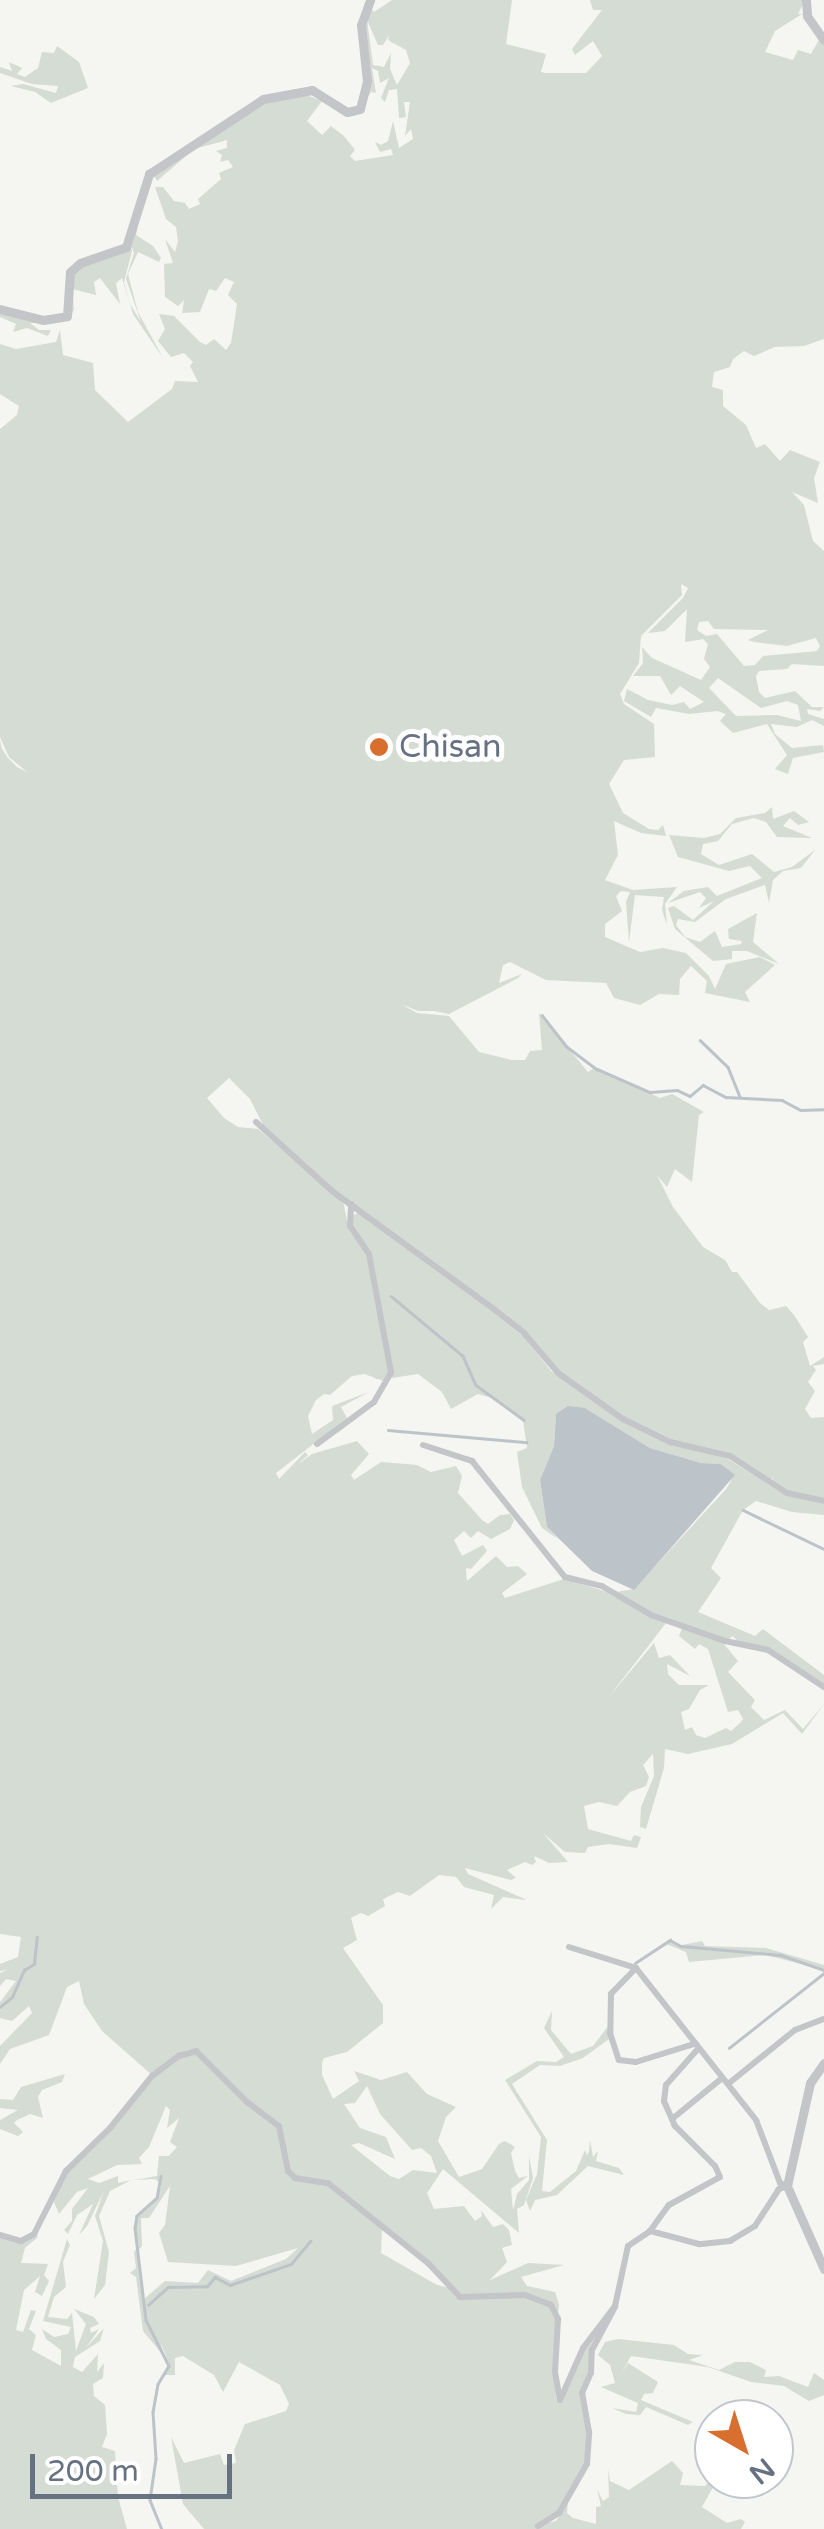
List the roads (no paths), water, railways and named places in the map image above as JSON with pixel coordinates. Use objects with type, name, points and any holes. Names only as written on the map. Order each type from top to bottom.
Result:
[{"type":"street","points":[[0,309],[43,320],[67,316],[70,272],[80,263],[126,246],[149,174],[262,99],[312,90],[347,112],[360,109],[367,81],[361,25],[370,0]]},
{"type":"street","points":[[806,0],[807,16],[824,40]]},
{"type":"street","points":[[256,1122],[351,1204],[524,1333],[558,1373],[624,1419],[670,1442],[730,1456],[787,1493],[824,1501]]},
{"type":"street","points":[[317,1444],[374,1402],[391,1372],[368,1250],[350,1226],[351,1204]]},
{"type":"street","points":[[422,1445],[472,1461],[565,1577],[602,1586],[651,1615],[725,1642],[768,1650],[824,1687]]},
{"type":"street","points":[[569,1947],[636,1968],[756,2120],[780,2182],[787,2186],[824,2268]]},
{"type":"street","points":[[636,1968],[610,1994],[610,2033],[619,2060],[652,2059],[696,2046]]},
{"type":"street","points":[[672,2118],[795,2030],[824,2018]]},
{"type":"street","points":[[538,2526],[559,2514],[587,2464],[589,2432],[582,2393],[592,2368],[592,2350],[614,2306],[628,2246],[650,2231],[669,2205],[720,2177],[672,2118],[664,2101],[666,2084],[696,2046]]},
{"type":"street","points":[[0,2235],[21,2241],[34,2234],[66,2171],[110,2128],[152,2076],[179,2056],[196,2051],[246,2102],[278,2126],[288,2171],[295,2178],[328,2183],[429,2264],[460,2297],[525,2295],[551,2305],[558,2319],[556,2398],[566,2390],[583,2348],[614,2306]]},
{"type":"street","points":[[787,2186],[810,2083],[824,2063]]},
{"type":"street","points":[[650,2231],[699,2244],[730,2241],[755,2226],[779,2189],[787,2186]]},
{"type":"waterway","points":[[542,1015],[566,1046],[597,1069],[650,1092],[677,1090],[690,1096],[703,1085],[726,1097],[782,1100],[801,1110],[824,1109]]},
{"type":"waterway","points":[[700,1040],[728,1067],[740,1097]]},
{"type":"waterway","points":[[391,1296],[463,1356],[476,1385],[524,1420]]},
{"type":"waterway","points":[[388,1430],[526,1442]]},
{"type":"waterway","points":[[743,1510],[824,1549]]},
{"type":"waterway","points":[[0,2007],[12,1997],[24,1970],[34,1964],[37,1937]]},
{"type":"waterway","points":[[635,1963],[670,1940],[681,1946],[781,1955],[824,1970]]},
{"type":"waterway","points":[[729,2048],[824,1973]]},
{"type":"waterway","points":[[161,2176],[157,2198],[137,2216],[135,2228],[146,2320],[169,2366],[158,2384],[153,2412],[156,2459],[150,2500],[162,2529]]},
{"type":"waterway","points":[[148,2305],[168,2287],[207,2286],[215,2277],[230,2285],[291,2264],[310,2241]]},
{"type":"place","name":"Chisan","points":[[379,747]]}]
